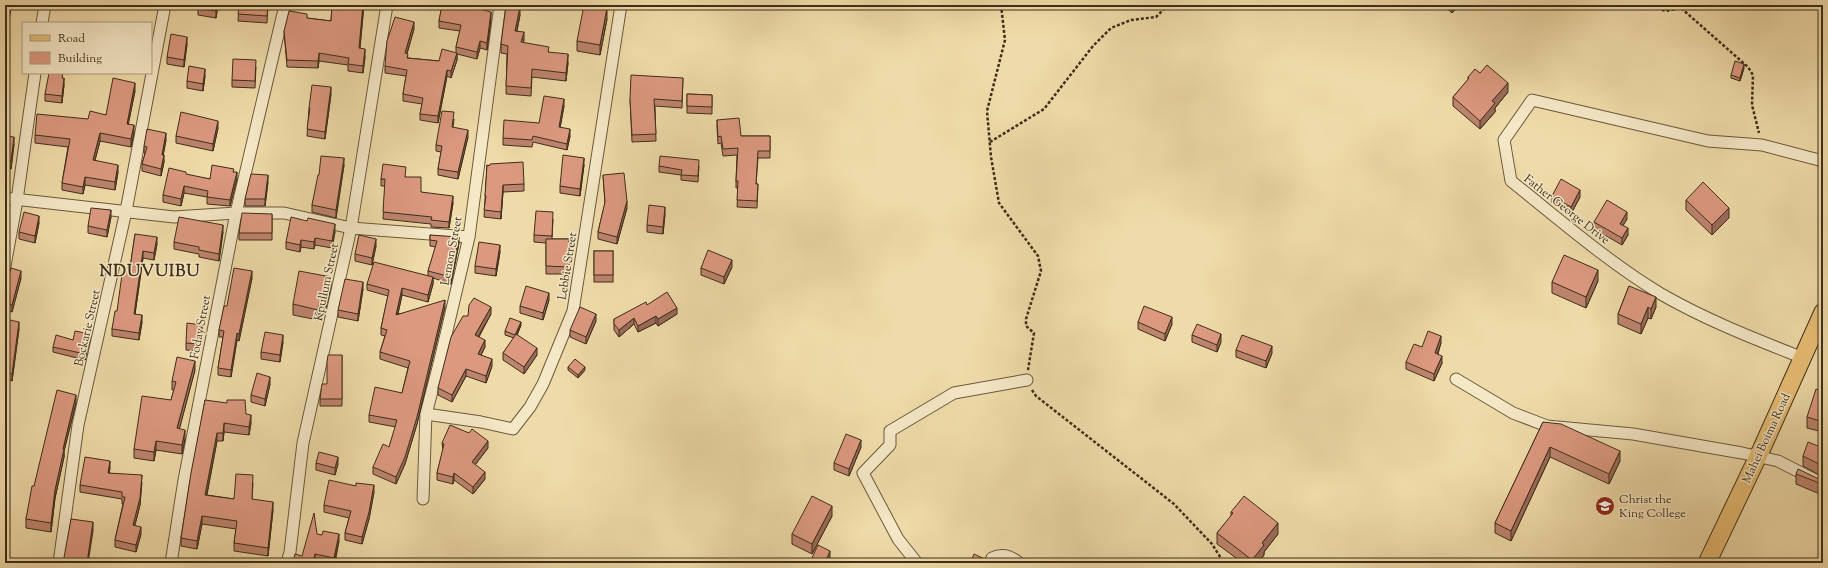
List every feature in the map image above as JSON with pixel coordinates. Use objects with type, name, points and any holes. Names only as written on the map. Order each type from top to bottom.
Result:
[{"type":"main road","name":"Mahei Boima Road","points":[[1708,563],[1758,457],[1823,312]]},
{"type":"street","points":[[42,22],[45,5]]},
{"type":"street","name":"Bockarie Street","points":[[152,74],[165,5]]},
{"type":"street","name":"Foday Street","points":[[171,563],[184,480],[236,213],[285,5]]},
{"type":"street","name":"Kpullum Street","points":[[287,563],[290,552],[303,443],[351,228],[387,5]]},
{"type":"street","name":"Lemon Street","points":[[423,499],[426,414],[469,237],[500,5]]},
{"type":"street","name":"Lebbie Street","points":[[426,414],[481,422],[513,429],[530,407],[543,384],[573,311],[621,5]]},
{"type":"street","points":[[5,266],[17,200],[35,74]]},
{"type":"street","name":"Bockarie Street","points":[[59,563],[78,425],[126,211],[152,74]]},
{"type":"street","name":"Father George Drive","points":[[1802,358],[1734,330],[1662,294],[1624,270],[1511,181],[1504,140],[1532,100],[1708,141],[1762,145],[1823,161]]},
{"type":"street","points":[[5,198],[174,217],[236,213],[284,213],[351,228],[469,237]]},
{"type":"street","points":[[1456,379],[1514,413],[1547,426],[1633,434],[1778,461],[1823,484]]},
{"type":"street","points":[[917,563],[898,538],[863,473],[890,445],[890,431],[954,393],[1027,380]]},
{"type":"street","points":[[990,563],[992,558],[999,555],[1013,558],[1019,563]]},
{"type":"path","points":[[1001,5],[1005,40],[987,111],[999,203],[1038,256],[1041,271],[1026,319],[1026,326],[1034,333],[1027,380],[1036,396],[1174,504],[1212,544],[1224,563]]},
{"type":"path","points":[[990,142],[1044,109],[1094,46],[1111,28],[1131,20],[1156,17],[1168,5]]},
{"type":"path","points":[[1654,5],[1665,11],[1681,8],[1748,67],[1753,75],[1752,105],[1762,145]]},
{"type":"building","points":[[5,5],[10,5],[8,20],[5,20]]},
{"type":"building","points":[[198,5],[217,5],[216,11],[198,8]]},
{"type":"building","points":[[239,5],[268,5],[267,16],[238,14]]},
{"type":"building","points":[[332,5],[363,5],[359,48],[365,49],[363,66],[348,64],[349,58],[319,53],[318,61],[287,60],[284,31],[289,11],[307,14],[307,18],[331,21]]},
{"type":"building","points":[[442,5],[481,5],[480,9],[491,12],[487,43],[480,41],[477,52],[456,47],[461,25],[439,21]]},
{"type":"building","points":[[506,5],[520,7],[515,31],[524,32],[521,42],[549,47],[548,52],[568,54],[566,73],[532,69],[531,88],[506,86],[508,46],[501,44]]},
{"type":"building","points":[[584,5],[607,8],[600,45],[577,41]]},
{"type":"building","points":[[395,17],[414,22],[405,53],[408,54],[407,58],[439,61],[442,49],[457,53],[451,71],[447,70],[438,116],[420,114],[423,98],[403,94],[407,70],[385,66],[387,41]]},
{"type":"building","points":[[171,34],[187,37],[184,60],[167,57]]},
{"type":"building","points":[[233,59],[256,60],[255,81],[232,80]]},
{"type":"building","points":[[1735,61],[1744,64],[1740,78],[1731,75]]},
{"type":"building","points":[[1487,65],[1508,83],[1492,101],[1495,103],[1480,121],[1453,97],[1475,69],[1480,73]]},
{"type":"building","points":[[189,66],[205,69],[203,84],[187,81]]},
{"type":"building","points":[[49,74],[63,74],[62,78],[64,78],[62,96],[45,94]]},
{"type":"building","points":[[631,75],[683,78],[682,101],[654,99],[656,134],[632,135],[630,99]]},
{"type":"building","points":[[113,78],[135,83],[127,124],[134,125],[131,139],[100,133],[93,160],[118,165],[115,182],[85,177],[83,187],[62,183],[70,139],[35,135],[37,114],[88,119],[90,111],[106,115]]},
{"type":"building","points":[[312,85],[331,87],[325,132],[307,129]]},
{"type":"building","points":[[687,94],[712,95],[712,107],[687,106]]},
{"type":"building","points":[[544,96],[564,99],[559,127],[570,129],[567,144],[533,136],[532,140],[503,138],[504,120],[539,123]]},
{"type":"building","points":[[442,111],[454,112],[452,127],[468,130],[458,172],[438,169],[442,146],[436,145]]},
{"type":"building","points":[[181,112],[218,121],[213,144],[176,136]]},
{"type":"building","points":[[739,118],[741,136],[770,136],[770,151],[758,151],[756,184],[758,184],[757,201],[737,200],[738,181],[736,181],[738,148],[723,149],[721,136],[718,137],[717,120]]},
{"type":"building","points":[[147,129],[166,133],[161,169],[142,164],[147,147],[144,146]]},
{"type":"building","points":[[5,136],[14,137],[11,161],[5,161]]},
{"type":"building","points":[[563,155],[584,158],[580,189],[560,186]]},
{"type":"building","points":[[321,156],[344,158],[336,210],[312,205],[319,175]]},
{"type":"building","points":[[660,156],[699,160],[698,176],[681,175],[682,170],[659,166]]},
{"type":"building","points":[[523,162],[524,184],[503,185],[501,212],[484,210],[487,165]]},
{"type":"building","points":[[383,164],[406,167],[405,177],[421,177],[421,192],[453,196],[449,222],[431,220],[432,217],[383,212],[385,179],[381,179]]},
{"type":"building","points":[[212,165],[234,169],[233,172],[237,172],[230,200],[207,197],[208,191],[184,186],[181,199],[163,195],[169,168],[186,172],[186,174],[210,179]]},
{"type":"building","points":[[624,173],[627,201],[617,237],[598,232],[605,202],[603,175]]},
{"type":"building","points":[[251,174],[268,175],[265,199],[245,199]]},
{"type":"building","points":[[1561,179],[1580,190],[1571,207],[1552,196]]},
{"type":"building","points":[[1703,182],[1729,208],[1712,225],[1686,200]]},
{"type":"building","points":[[1607,200],[1627,212],[1620,224],[1628,228],[1622,238],[1594,222]]},
{"type":"building","points":[[649,205],[665,207],[663,227],[647,225]]},
{"type":"building","points":[[91,208],[111,210],[107,230],[88,226]]},
{"type":"building","points":[[536,211],[553,212],[552,236],[534,235]]},
{"type":"building","points":[[24,212],[39,216],[35,236],[19,232]]},
{"type":"building","points":[[242,213],[272,214],[272,233],[239,233]]},
{"type":"building","points":[[179,217],[223,225],[219,254],[199,250],[199,247],[174,242]]},
{"type":"building","points":[[291,217],[307,221],[308,218],[335,224],[332,241],[315,238],[314,242],[301,240],[300,245],[286,242]]},
{"type":"building","points":[[135,234],[157,237],[154,253],[143,251],[134,314],[142,315],[139,333],[112,329],[115,311],[117,311],[123,267],[130,268]]},
{"type":"building","points":[[359,235],[376,239],[372,258],[355,254]]},
{"type":"building","points":[[430,235],[459,237],[451,277],[428,271],[437,241],[430,240]]},
{"type":"building","points":[[546,239],[569,239],[569,267],[546,266]]},
{"type":"building","points":[[479,242],[500,245],[496,269],[475,266]]},
{"type":"building","points":[[708,250],[732,260],[724,277],[701,268]]},
{"type":"building","points":[[594,251],[613,251],[613,275],[594,275]]},
{"type":"building","points":[[1564,255],[1598,270],[1586,297],[1552,282]]},
{"type":"building","points":[[374,262],[433,277],[428,295],[402,288],[396,315],[445,300],[417,417],[405,457],[396,477],[373,467],[383,444],[389,447],[397,420],[369,415],[375,387],[402,393],[410,361],[380,352],[387,330],[381,328],[389,290],[367,284]]},
{"type":"building","points":[[11,268],[21,271],[12,305],[5,303],[5,291]]},
{"type":"building","points":[[234,268],[252,271],[239,334],[237,333],[231,370],[218,368],[224,331],[219,330],[224,306],[227,306]]},
{"type":"building","points":[[299,271],[331,277],[324,304],[319,303],[318,310],[293,304]]},
{"type":"building","points":[[345,279],[363,282],[358,314],[338,310]]},
{"type":"building","points":[[526,286],[549,293],[543,313],[520,306]]},
{"type":"building","points":[[1629,286],[1656,297],[1651,309],[1648,307],[1641,324],[1618,314]]},
{"type":"building","points":[[667,292],[677,308],[658,319],[656,316],[638,326],[634,318],[619,330],[614,324],[614,319],[646,302],[647,305]]},
{"type":"building","points":[[474,298],[491,307],[475,335],[485,340],[478,354],[492,359],[486,376],[466,369],[452,395],[438,388],[451,337],[463,316],[468,316],[469,305]]},
{"type":"building","points":[[1144,306],[1172,317],[1165,334],[1138,322]]},
{"type":"building","points":[[580,307],[596,314],[586,337],[570,330]]},
{"type":"building","points":[[510,318],[521,322],[515,335],[505,331]]},
{"type":"building","points":[[5,319],[19,322],[12,374],[5,372]]},
{"type":"building","points":[[187,323],[202,325],[200,344],[186,343]]},
{"type":"building","points":[[1197,324],[1221,334],[1217,345],[1192,335]]},
{"type":"building","points":[[75,331],[90,334],[85,354],[53,347],[56,335],[73,340]]},
{"type":"building","points":[[1428,331],[1441,336],[1435,353],[1442,356],[1434,374],[1406,362],[1414,344],[1422,347]]},
{"type":"building","points":[[265,332],[283,335],[280,355],[261,352]]},
{"type":"building","points":[[516,334],[537,348],[524,367],[503,353]]},
{"type":"building","points":[[1242,335],[1272,346],[1266,361],[1236,350]]},
{"type":"building","points":[[328,355],[342,355],[342,399],[320,399],[322,384],[327,384]]},
{"type":"building","points":[[177,357],[195,361],[177,428],[185,430],[182,445],[156,441],[154,452],[134,449],[142,396],[171,400],[176,382],[172,381]]},
{"type":"building","points":[[575,359],[585,367],[578,375],[568,367]]},
{"type":"building","points":[[257,373],[270,377],[265,399],[251,395]]},
{"type":"building","points":[[1816,389],[1823,391],[1823,422],[1807,417]]},
{"type":"building","points":[[57,390],[76,395],[63,449],[55,490],[51,523],[26,519],[32,486],[34,486]]},
{"type":"building","points":[[5,392],[9,393],[5,404]]},
{"type":"building","points":[[205,400],[227,403],[227,400],[245,400],[246,414],[251,415],[249,427],[224,423],[223,433],[217,433],[205,495],[234,499],[236,474],[253,475],[252,499],[273,502],[268,548],[234,543],[237,521],[202,516],[197,541],[181,538],[191,473]]},
{"type":"building","points":[[1543,422],[1561,424],[1620,451],[1609,474],[1550,447],[1511,531],[1495,523]]},
{"type":"building","points":[[450,425],[469,433],[472,429],[488,441],[472,462],[485,472],[473,487],[454,473],[453,477],[437,473],[444,444],[442,443]]},
{"type":"building","points":[[846,434],[861,440],[849,469],[834,463]]},
{"type":"building","points":[[1808,442],[1823,448],[1823,466],[1803,456]]},
{"type":"building","points":[[319,452],[338,457],[335,468],[316,463]]},
{"type":"building","points":[[85,457],[110,461],[108,473],[142,475],[140,498],[133,525],[141,527],[136,545],[115,540],[125,497],[122,497],[122,492],[80,485]]},
{"type":"building","points":[[1798,469],[1823,481],[1822,484],[1796,474]]},
{"type":"building","points":[[329,480],[356,486],[356,483],[374,485],[362,537],[345,533],[351,511],[324,505]]},
{"type":"building","points":[[812,496],[832,506],[812,544],[792,534]]},
{"type":"building","points":[[1244,496],[1278,523],[1262,543],[1264,545],[1252,560],[1217,533]]},
{"type":"building","points":[[314,513],[317,534],[322,535],[323,531],[339,534],[334,558],[315,554],[313,563],[293,563],[295,554],[302,556]]},
{"type":"building","points":[[71,519],[93,522],[87,563],[63,563]]},
{"type":"building","points":[[818,545],[830,551],[825,563],[817,563],[811,560]]},
{"type":"building","points":[[974,554],[993,563],[970,563]]},
{"type":"building","points":[[23,560],[34,563],[22,563]]},
{"type":"place","name":"Christ the King College","points":[[1605,506]]},
{"type":"district","name":"NDUVUIBU","points":[[150,270]]}]
